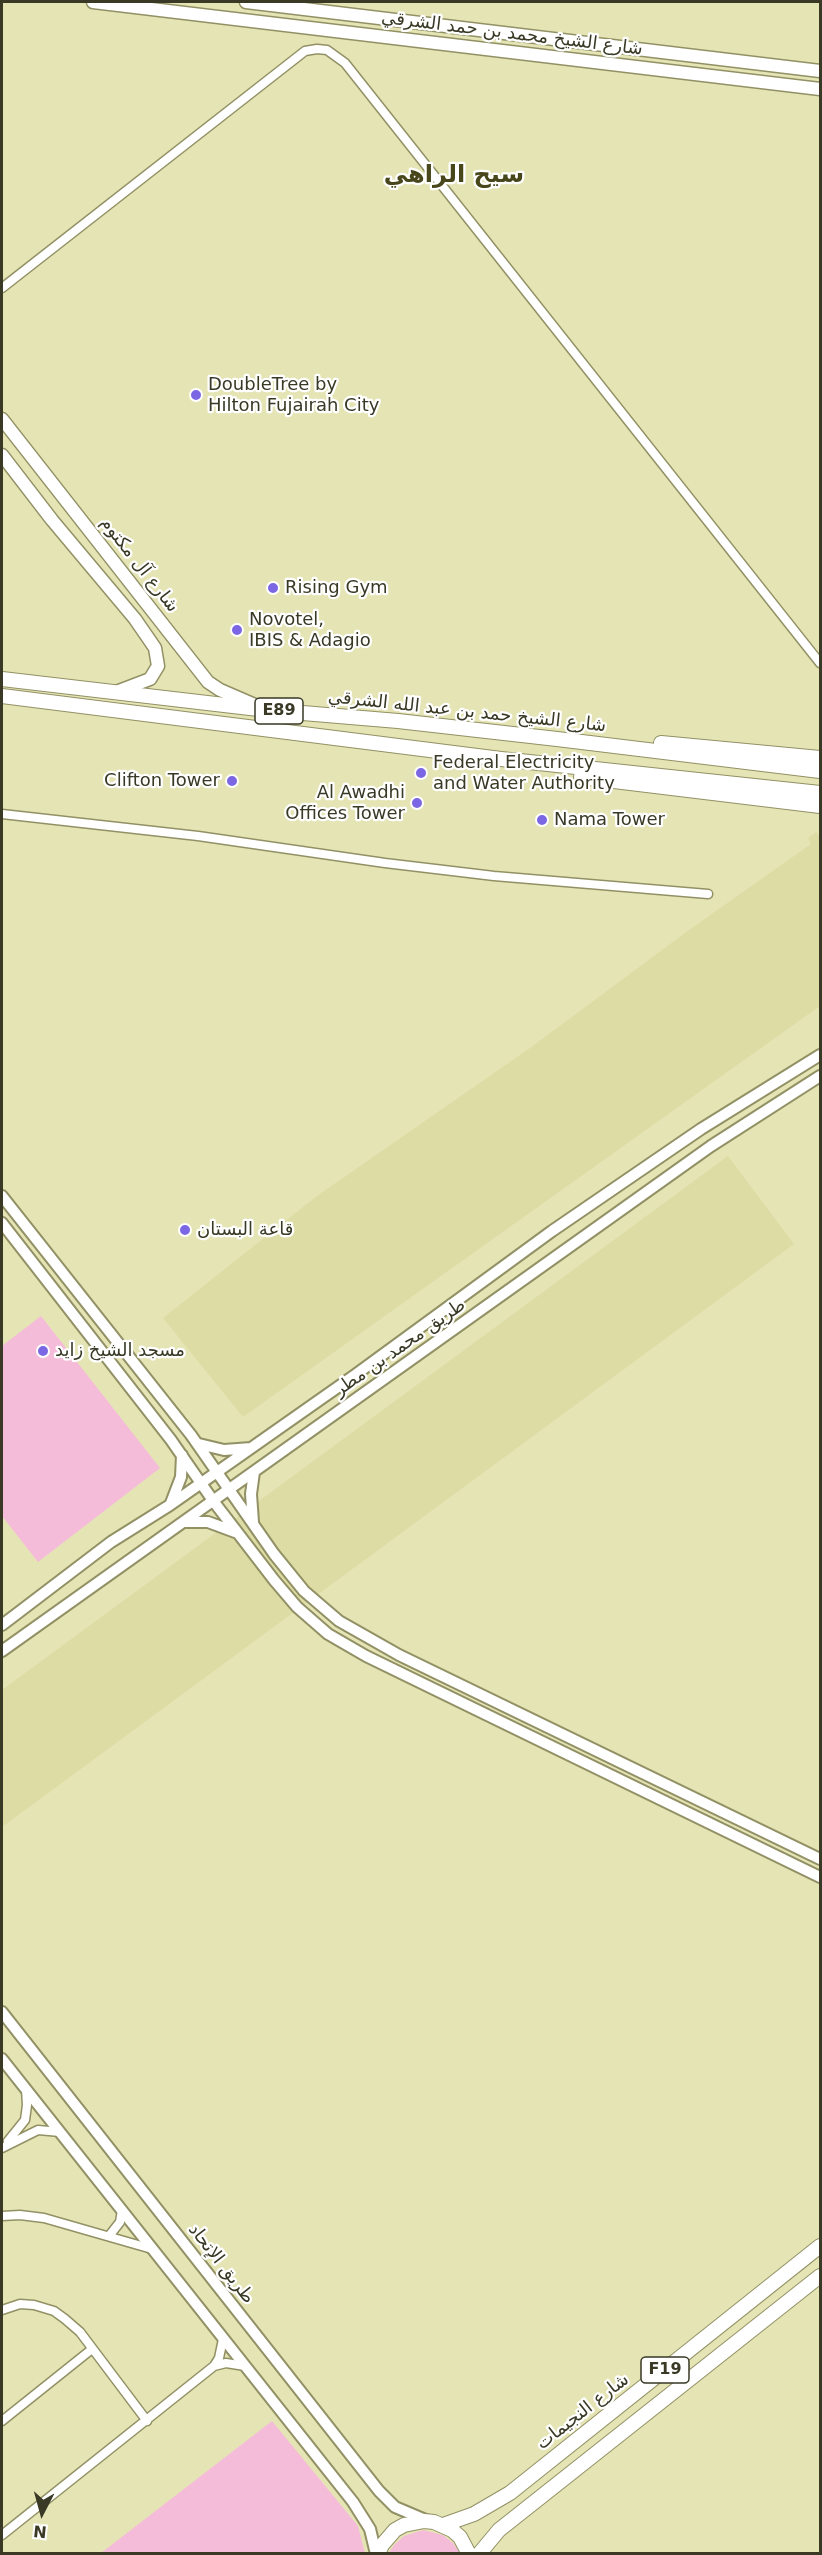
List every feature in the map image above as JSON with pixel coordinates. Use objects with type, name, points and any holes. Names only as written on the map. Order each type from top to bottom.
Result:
[{"type":"main road","name":"شارع الشيخ محمد بن حمد الشرقي","points":[[93,2],[820,89]]},
{"type":"main road","name":"شارع الشيخ محمد بن حمد الشرقي","points":[[246,2],[820,71]]},
{"type":"main road","name":"شارع آل مكتوم","points":[[2,419],[208,682],[220,690],[267,710]]},
{"type":"main road","name":"شارع آل مكتوم","points":[[2,455],[155,648],[158,666],[154,674],[147,681],[116,693]]},
{"type":"main road","points":[[135,620],[143,624],[150,624],[155,615]]},
{"type":"main road","name":"شارع الشيخ حمد بن عبد الله الشرقي","points":[[2,679],[267,710],[398,721],[820,771]]},
{"type":"main road","name":"E89","points":[[2,696],[501,759],[820,793]]},
{"type":"main road","points":[[557,739],[629,741],[752,750],[820,758]]},
{"type":"main road","points":[[501,759],[517,767],[544,771],[820,806]]},
{"type":"main road","name":"شارع النجيمات","points":[[443,2525],[474,2514],[510,2493],[820,2246]]},
{"type":"main road","name":"F19","points":[[479,2553],[499,2530],[820,2276]]},
{"type":"main road","points":[[377,2553],[395,2530],[414,2522],[428,2521],[443,2525],[460,2537],[470,2553]]},
{"type":"street","points":[[2,288],[305,51],[327,50],[345,63],[820,663]]},
{"type":"street","points":[[2,814],[198,836],[484,875],[708,894]]},
{"type":"street","name":"طريق محمد بن مطر","points":[[2,1625],[111,1542],[201,1484],[552,1231],[701,1129],[820,1055]]},
{"type":"street","name":"طريق محمد بن مطر","points":[[2,1651],[711,1146],[820,1076]]},
{"type":"street","points":[[2,1196],[198,1444],[254,1526],[304,1591],[339,1621],[399,1655],[820,1859]]},
{"type":"street","points":[[2,1223],[182,1455],[214,1502],[297,1607],[328,1634],[356,1650],[820,1877]]},
{"type":"street","points":[[93,1339],[107,1344],[112,1336]]},
{"type":"street","points":[[198,1444],[224,1450],[252,1448]]},
{"type":"street","points":[[170,1505],[182,1477],[182,1455]]},
{"type":"street","points":[[254,1472],[251,1494],[254,1526]]},
{"type":"street","points":[[183,1521],[216,1523],[240,1534]]},
{"type":"street","name":"طريق اﻹتحاد","points":[[2,2012],[379,2491],[395,2507],[428,2521]]},
{"type":"street","points":[[2,2059],[365,2518],[377,2553]]},
{"type":"street","points":[[4,2146],[24,2120],[27,2105],[26,2089]]},
{"type":"street","points":[[4,2146],[38,2130],[60,2132]]},
{"type":"street","points":[[109,2236],[120,2223],[122,2211]]},
{"type":"street","points":[[2,2216],[20,2214],[44,2218],[153,2249]]},
{"type":"street","points":[[2,2310],[20,2304],[54,2312],[74,2326],[147,2421]]},
{"type":"street","points":[[2,2535],[214,2366],[219,2358],[223,2339]]},
{"type":"street","points":[[2,2421],[92,2349]]},
{"type":"street","points":[[214,2366],[226,2363],[245,2366]]},
{"type":"shaded area","points":[[816,832],[820,836],[820,1006],[243,1417],[163,1318],[317,1196],[530,1048],[689,930],[811,844],[808,838]]},
{"type":"shaded area","points":[[728,1156],[794,1244],[2,1827],[2,1690]]},
{"type":"shaded area","name":"مسجد الشيخ زايد","points":[[41,1316],[160,1468],[38,1562],[2,1516],[2,1346]]},
{"type":"shaded area","points":[[272,2421],[358,2526],[365,2553],[101,2553]]},
{"type":"shaded area","points":[[423,2530],[443,2535],[460,2553],[389,2553],[404,2536]]},
{"type":"place","name":"DoubleTree by Hilton Fujairah City","points":[[196,395]]},
{"type":"place","name":"Rising Gym","points":[[273,588]]},
{"type":"place","name":"Novotel, IBIS & Adagio","points":[[237,630]]},
{"type":"place","name":"Federal Electricity and Water Authority","points":[[421,773]]},
{"type":"place","name":"Clifton Tower","points":[[232,781]]},
{"type":"place","name":"Al Awadhi Offices Tower","points":[[417,803]]},
{"type":"place","name":"Nama Tower","points":[[542,820]]},
{"type":"place","name":"قاعة البستان","points":[[185,1230]]},
{"type":"place","name":"مسجد الشيخ زايد","points":[[43,1351]]},
{"type":"district","name":"سيح الراهي","points":[[454,176]]}]
